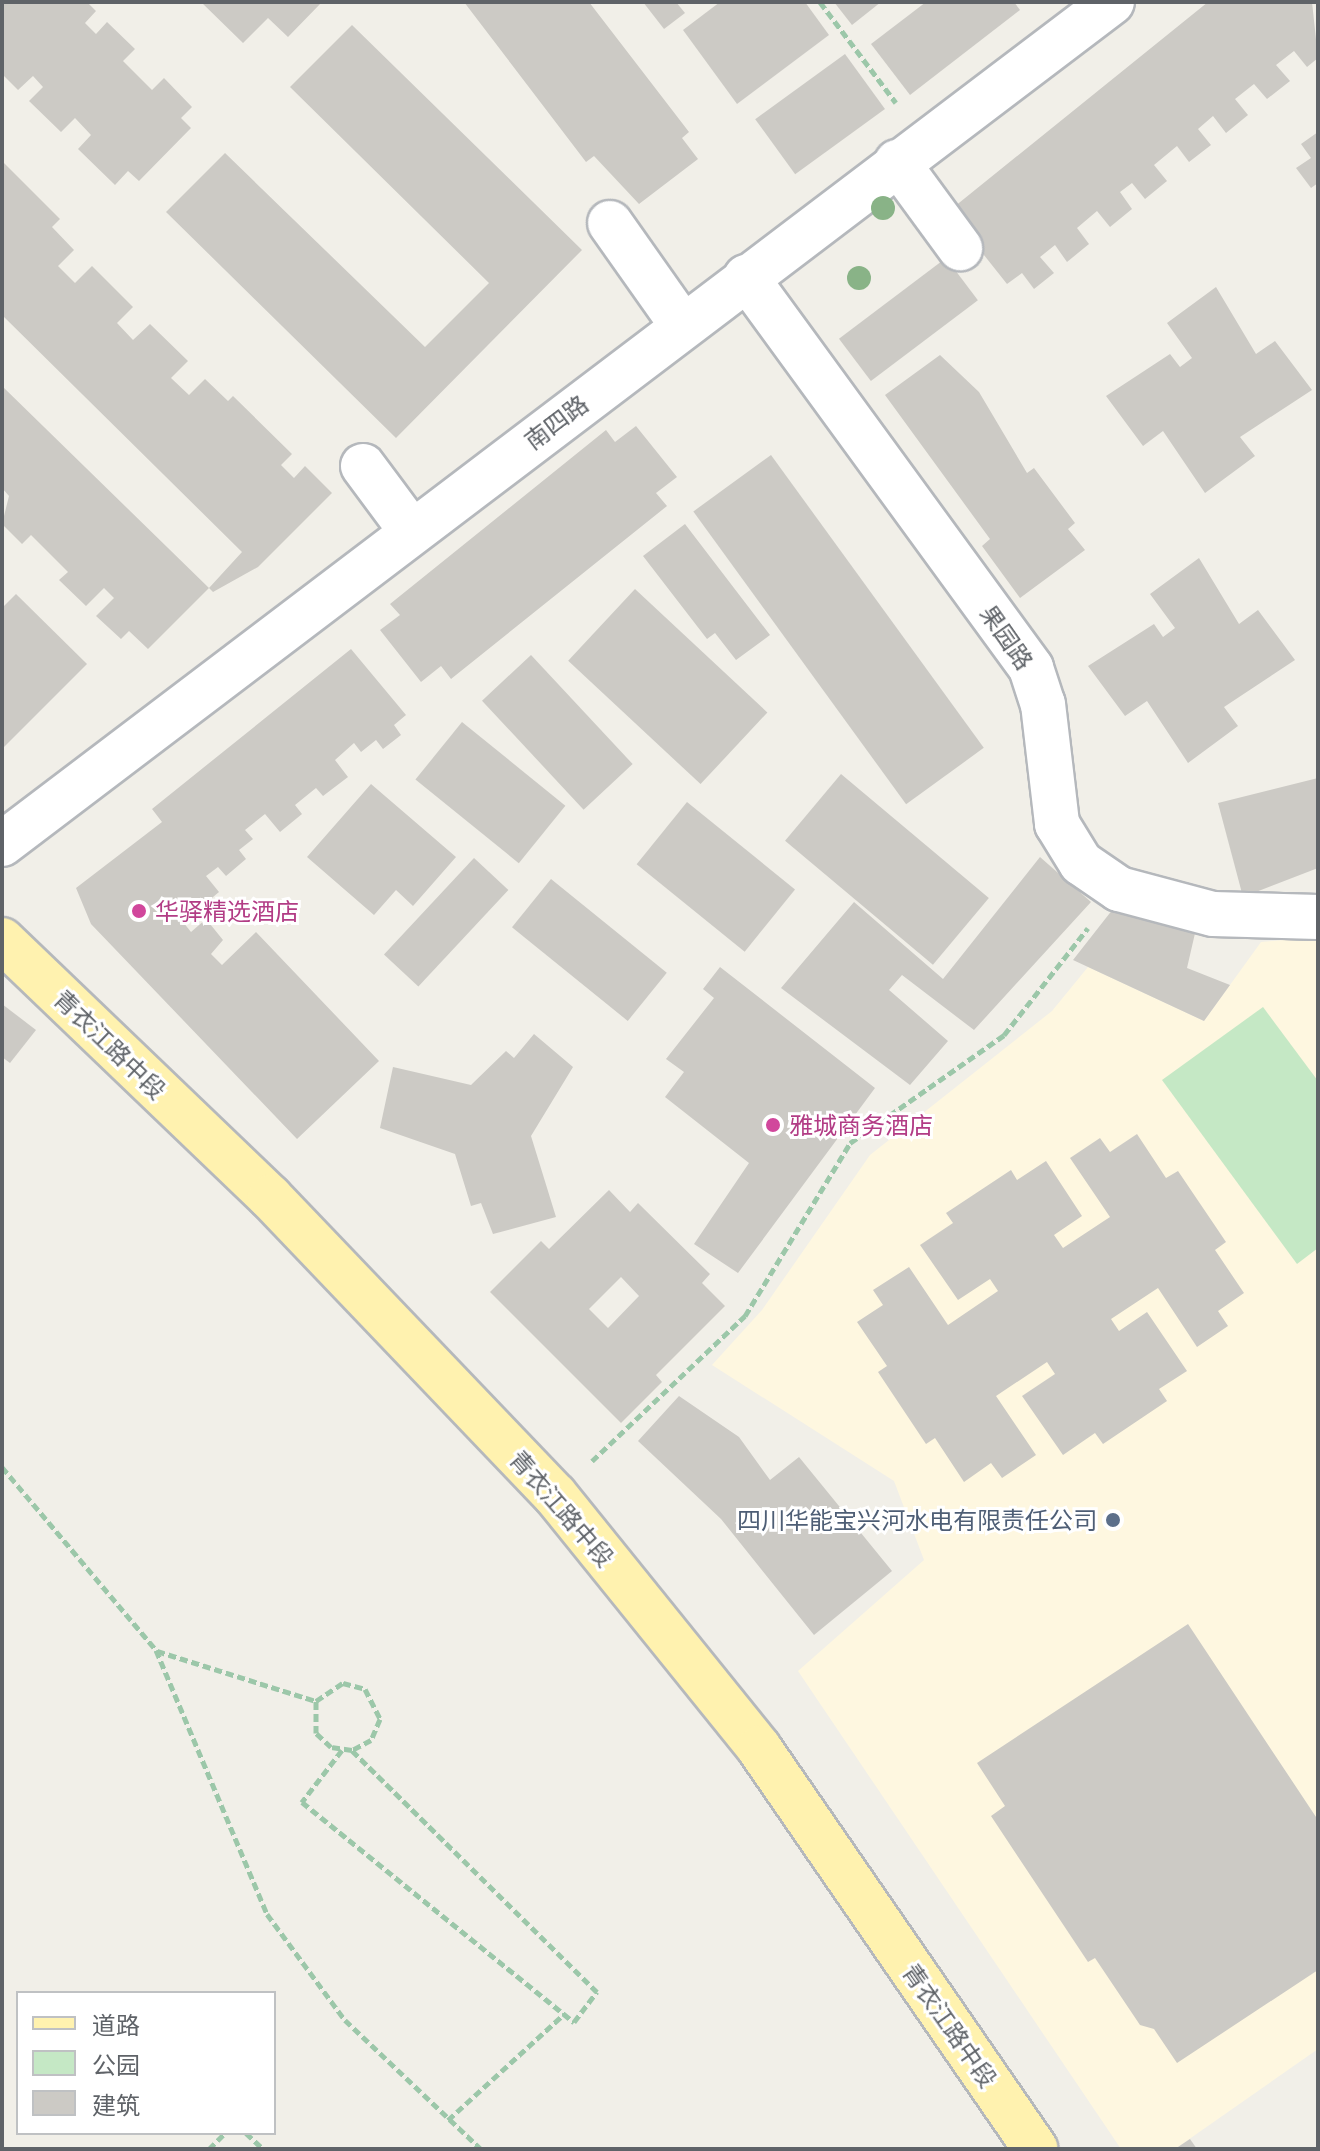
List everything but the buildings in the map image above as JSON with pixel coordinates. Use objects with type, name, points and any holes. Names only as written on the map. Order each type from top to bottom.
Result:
[{"type":"main road","name":"青衣江路中段","points":[[2,940],[270,1197],[555,1495],[759,1748],[1036,2149]]},
{"type":"street","name":"南四路","points":[[2,844],[910,152],[1112,2]]},
{"type":"street","points":[[910,152],[960,248]]},
{"type":"street","points":[[610,223],[682,325]]},
{"type":"street","name":"果园路","points":[[746,277],[1031,668],[1043,704],[1057,824],[1081,863],[1119,889],[1213,914],[1318,917]]},
{"type":"street","points":[[363,466],[412,532]]},
{"type":"path","points":[[820,2],[910,152]]},
{"type":"path","points":[[555,1495],[745,1316],[850,1143],[1004,1035],[1119,889]]},
{"type":"path","points":[[2,1467],[156,1650],[267,1914],[345,2020],[481,2149]]},
{"type":"path","points":[[156,1650],[316,1701]]},
{"type":"path","points":[[343,1683],[373,1697],[377,1730],[352,1750],[342,1750],[316,1733],[316,1701],[343,1683]]},
{"type":"path","points":[[342,1750],[302,1802],[574,2022],[597,1992],[352,1750]]},
{"type":"path","points":[[448,2120],[564,2014]]},
{"type":"path","points":[[248,2135],[263,2149]]},
{"type":"shaded area","name":"四川华能宝兴河水电有限责任公司","points":[[1318,937],[1318,2049],[1175,2149],[1121,2149],[798,1671],[924,1560],[894,1481],[712,1365],[762,1310],[870,1155],[1052,1011],[1088,967],[1204,1021],[1261,942]]},
{"type":"green space","points":[[1263,1007],[1318,1081],[1318,1248],[1297,1264],[1162,1080]]},
{"type":"place","name":"华驿精选酒店","points":[[139,911]]},
{"type":"place","name":"雅城商务酒店","points":[[773,1125]]},
{"type":"place","name":"四川华能宝兴河水电有限责任公司","points":[[1113,1520]]}]
